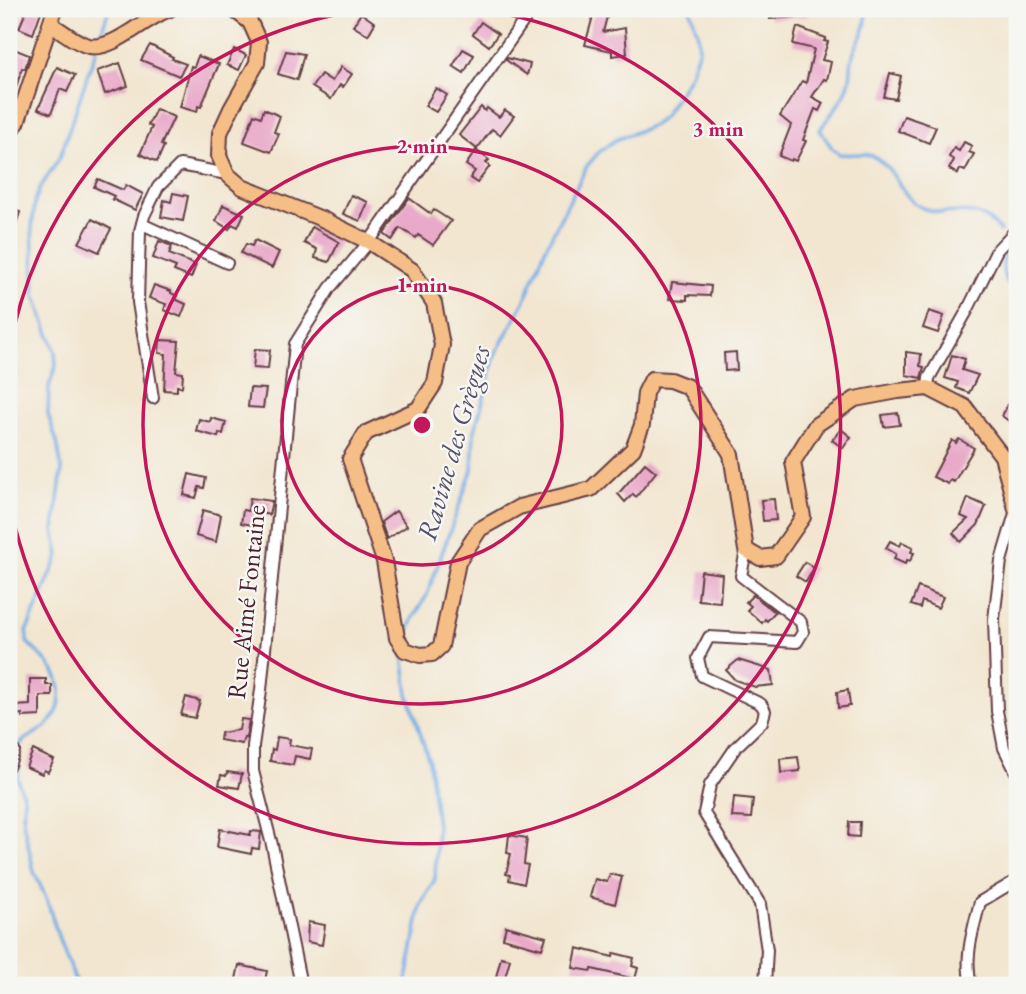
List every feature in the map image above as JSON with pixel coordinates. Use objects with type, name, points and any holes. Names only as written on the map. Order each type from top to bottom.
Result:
[{"type":"main road","points":[[9,133],[17,123],[56,27],[55,9]]},
{"type":"main road","points":[[56,27],[89,46],[110,43],[160,12],[170,9]]},
{"type":"main road","points":[[233,9],[250,22],[259,42],[257,63],[220,133],[219,156],[227,174],[242,187],[322,219],[369,242],[412,270],[434,303],[442,345],[435,383],[418,409],[366,433],[350,459],[384,561],[397,638],[405,650],[420,655],[432,654],[441,646],[458,562],[480,529],[519,507],[591,489],[633,449],[642,425],[645,393],[652,379],[670,380],[688,387],[731,454],[746,550],[760,558],[776,555],[803,517],[793,463],[817,425],[855,399],[898,391],[928,388],[965,407],[1002,456],[1017,512]]},
{"type":"street","name":"Rue Aimé Fontaine","points":[[301,985],[272,845],[253,771],[253,746],[261,690],[295,344],[330,288],[369,242],[532,9]]},
{"type":"street","points":[[153,398],[138,302],[142,224],[158,187],[180,165],[227,174]]},
{"type":"street","points":[[142,224],[227,263]]},
{"type":"street","points":[[928,388],[929,378],[967,311],[997,250],[1017,229]]},
{"type":"street","points":[[1017,512],[1001,561],[994,619],[997,711],[1004,748],[1017,775]]},
{"type":"street","points":[[746,550],[741,576],[801,622],[803,632],[797,642],[709,638],[698,658],[702,676],[761,704],[765,711],[762,722],[736,747],[710,785],[704,813],[760,904],[767,950],[765,985]]},
{"type":"street","points":[[9,765],[14,751]]},
{"type":"street","points":[[971,985],[967,968],[980,902],[1017,880]]},
{"type":"building","points":[[27,9],[42,9],[33,34],[19,28]]},
{"type":"building","points":[[595,9],[609,9],[603,32],[625,28],[627,54],[612,56],[612,51],[585,45]]},
{"type":"building","points":[[770,9],[808,9],[808,16],[770,19]]},
{"type":"building","points":[[361,13],[375,23],[368,35],[353,26]]},
{"type":"building","points":[[481,22],[498,34],[489,46],[473,34]]},
{"type":"building","points":[[797,27],[826,38],[824,41],[828,42],[822,60],[831,62],[827,80],[824,79],[812,97],[823,103],[819,111],[815,109],[803,140],[806,141],[796,161],[791,161],[779,156],[791,125],[780,116],[802,81],[806,83],[814,49],[793,44]]},
{"type":"building","points":[[150,45],[173,57],[172,59],[186,64],[179,76],[141,60]]},
{"type":"building","points":[[9,47],[29,55],[11,104],[9,104]]},
{"type":"building","points":[[234,49],[246,55],[239,70],[227,65]]},
{"type":"building","points":[[463,49],[474,55],[464,73],[453,66]]},
{"type":"building","points":[[286,51],[304,54],[297,80],[278,74]]},
{"type":"building","points":[[198,56],[219,64],[197,112],[180,107],[191,66],[194,67]]},
{"type":"building","points":[[507,58],[530,64],[527,75],[506,60]]},
{"type":"building","points":[[120,63],[128,86],[105,94],[97,71]]},
{"type":"building","points":[[57,67],[75,75],[67,92],[60,89],[51,114],[38,109]]},
{"type":"building","points":[[341,67],[352,74],[343,87],[340,85],[331,99],[312,87],[321,74],[332,81]]},
{"type":"building","points":[[890,73],[901,76],[896,99],[884,97]]},
{"type":"building","points":[[436,88],[447,95],[436,112],[425,106]]},
{"type":"building","points":[[481,107],[499,117],[505,110],[514,116],[500,135],[492,129],[477,149],[459,135]]},
{"type":"building","points":[[156,109],[174,117],[161,145],[164,146],[157,162],[140,154],[152,127],[148,125]]},
{"type":"building","points":[[264,109],[280,116],[274,132],[279,134],[271,152],[244,142],[254,114],[261,117]]},
{"type":"building","points":[[904,116],[936,127],[929,143],[898,131]]},
{"type":"building","points":[[964,142],[972,146],[969,152],[974,154],[965,171],[960,169],[958,174],[949,169],[954,160],[949,157],[954,148],[959,151]]},
{"type":"building","points":[[476,150],[489,160],[486,163],[490,166],[477,183],[470,178],[475,171],[466,165]]},
{"type":"building","points":[[98,179],[123,190],[126,185],[143,194],[135,210],[94,187]]},
{"type":"building","points":[[173,193],[188,196],[183,221],[161,217],[164,200],[171,202]]},
{"type":"building","points":[[351,195],[368,202],[360,221],[343,214]]},
{"type":"building","points":[[409,198],[431,214],[434,210],[451,221],[433,245],[400,228],[392,240],[384,234]]},
{"type":"building","points":[[223,205],[244,214],[238,227],[232,224],[229,229],[216,221]]},
{"type":"building","points":[[9,208],[20,212],[11,240],[9,239]]},
{"type":"building","points":[[92,219],[111,229],[99,252],[79,243]]},
{"type":"building","points":[[312,227],[339,242],[329,262],[315,258],[317,249],[304,243]]},
{"type":"building","points":[[255,240],[279,252],[272,268],[241,253],[246,244],[252,246]]},
{"type":"building","points":[[159,241],[172,246],[169,254],[196,265],[191,278],[174,271],[176,267],[153,258]]},
{"type":"building","points":[[672,282],[711,286],[710,296],[687,295],[687,300],[669,299]]},
{"type":"building","points":[[154,285],[171,291],[177,296],[175,299],[186,304],[181,317],[164,310],[166,304],[149,298]]},
{"type":"building","points":[[929,311],[944,316],[938,333],[923,328]]},
{"type":"building","points":[[160,340],[179,341],[176,372],[183,373],[182,387],[177,386],[177,391],[164,390],[166,354],[159,353]]},
{"type":"building","points":[[255,349],[270,350],[268,369],[253,368]]},
{"type":"building","points":[[736,352],[737,370],[725,371],[724,353]]},
{"type":"building","points":[[906,352],[921,354],[920,366],[924,367],[921,378],[906,375]]},
{"type":"building","points":[[952,355],[965,359],[962,370],[978,375],[969,393],[956,388],[958,382],[945,378]]},
{"type":"building","points":[[250,388],[266,389],[263,408],[248,407]]},
{"type":"building","points":[[1015,398],[1017,427],[1002,416],[1009,402],[1013,404]]},
{"type":"building","points":[[898,413],[900,425],[884,427],[882,415]]},
{"type":"building","points":[[211,418],[226,422],[223,434],[219,433],[218,437],[196,431],[199,419],[210,422]]},
{"type":"building","points":[[841,429],[851,437],[843,448],[832,440]]},
{"type":"building","points":[[959,439],[974,448],[954,482],[950,480],[948,484],[933,477],[952,440],[956,443]]},
{"type":"building","points":[[645,463],[656,472],[636,497],[633,494],[625,502],[618,494]]},
{"type":"building","points":[[189,474],[206,478],[204,488],[199,487],[196,498],[184,495]]},
{"type":"building","points":[[250,498],[272,501],[269,515],[261,513],[260,518],[254,517],[253,525],[241,523],[243,510],[248,511]]},
{"type":"building","points":[[968,498],[986,506],[978,525],[961,542],[953,533],[968,519],[961,516]]},
{"type":"building","points":[[774,499],[776,520],[763,521],[761,500]]},
{"type":"building","points":[[203,510],[221,515],[216,542],[196,536]]},
{"type":"building","points":[[396,511],[407,526],[387,539],[381,522]]},
{"type":"building","points":[[890,541],[900,546],[902,542],[913,547],[911,552],[914,553],[910,561],[907,560],[905,564],[894,559],[896,554],[886,548]]},
{"type":"building","points":[[805,562],[814,568],[806,582],[796,576]]},
{"type":"building","points":[[701,571],[722,574],[720,602],[698,600]]},
{"type":"building","points":[[918,587],[943,597],[938,608],[922,601],[920,608],[911,605]]},
{"type":"building","points":[[753,595],[775,612],[767,621],[765,619],[762,623],[747,610],[751,606],[746,602]]},
{"type":"building","points":[[738,660],[771,670],[773,685],[755,687],[735,680],[726,670]]},
{"type":"building","points":[[30,679],[46,679],[46,685],[52,685],[52,696],[40,696],[40,716],[22,717],[22,714],[16,715],[15,706],[30,705]]},
{"type":"building","points":[[848,690],[850,706],[838,708],[837,692]]},
{"type":"building","points":[[186,697],[200,701],[195,718],[181,715]]},
{"type":"building","points":[[241,719],[249,720],[246,738],[244,737],[242,744],[220,740],[221,733],[239,730]]},
{"type":"building","points":[[277,737],[290,739],[289,745],[312,749],[310,759],[295,756],[293,765],[270,761]]},
{"type":"building","points":[[33,750],[54,760],[48,772],[44,770],[42,774],[26,767]]},
{"type":"building","points":[[798,757],[800,771],[781,773],[780,759]]},
{"type":"building","points":[[227,772],[242,774],[239,788],[219,785],[221,775],[226,776]]},
{"type":"building","points":[[734,797],[753,799],[751,818],[732,817]]},
{"type":"building","points":[[849,822],[860,822],[859,837],[848,836]]},
{"type":"building","points":[[220,829],[250,835],[251,831],[261,832],[259,849],[252,848],[251,854],[217,847]]},
{"type":"building","points":[[509,835],[527,838],[524,864],[528,865],[524,884],[509,880],[510,875],[506,874],[511,854],[507,853]]},
{"type":"building","points":[[610,874],[622,877],[615,904],[590,897],[595,879],[607,882]]},
{"type":"building","points":[[308,922],[325,925],[322,945],[307,942]]},
{"type":"building","points":[[506,926],[546,937],[542,949],[503,938]]},
{"type":"building","points":[[577,948],[613,957],[614,953],[634,958],[632,966],[638,968],[635,979],[592,969],[573,968]]},
{"type":"building","points":[[501,957],[510,959],[503,985],[494,985]]},
{"type":"building","points":[[239,965],[267,971],[264,985],[235,984]]},
{"type":"waterway","points":[[98,42],[109,9]]},
{"type":"waterway","name":"Ravine des Grègues","points":[[404,643],[414,617],[427,595],[472,470],[474,434],[495,355],[524,302],[546,247],[587,166],[615,140],[654,125],[664,116],[689,77],[699,49],[698,34],[690,9]]},
{"type":"waterway","points":[[864,9],[865,27],[852,58],[847,89],[820,130],[839,154],[867,155],[883,163],[917,205],[936,212],[972,213],[990,221],[1000,231]]},
{"type":"waterway","points":[[16,750],[22,742],[52,720],[60,697],[55,673],[27,642],[27,630],[59,555],[54,530],[62,470],[48,415],[49,386],[56,366],[55,351],[35,295],[32,228],[35,201],[60,157],[96,50]]},
{"type":"waterway","points":[[1005,252],[1004,275],[1017,294]]},
{"type":"waterway","name":"Ravine des Grègues","points":[[403,654],[408,694],[429,761],[437,826],[435,879],[421,904],[406,985]]},
{"type":"waterway","points":[[15,761],[24,798],[23,822],[34,872],[47,900],[77,985]]}]
